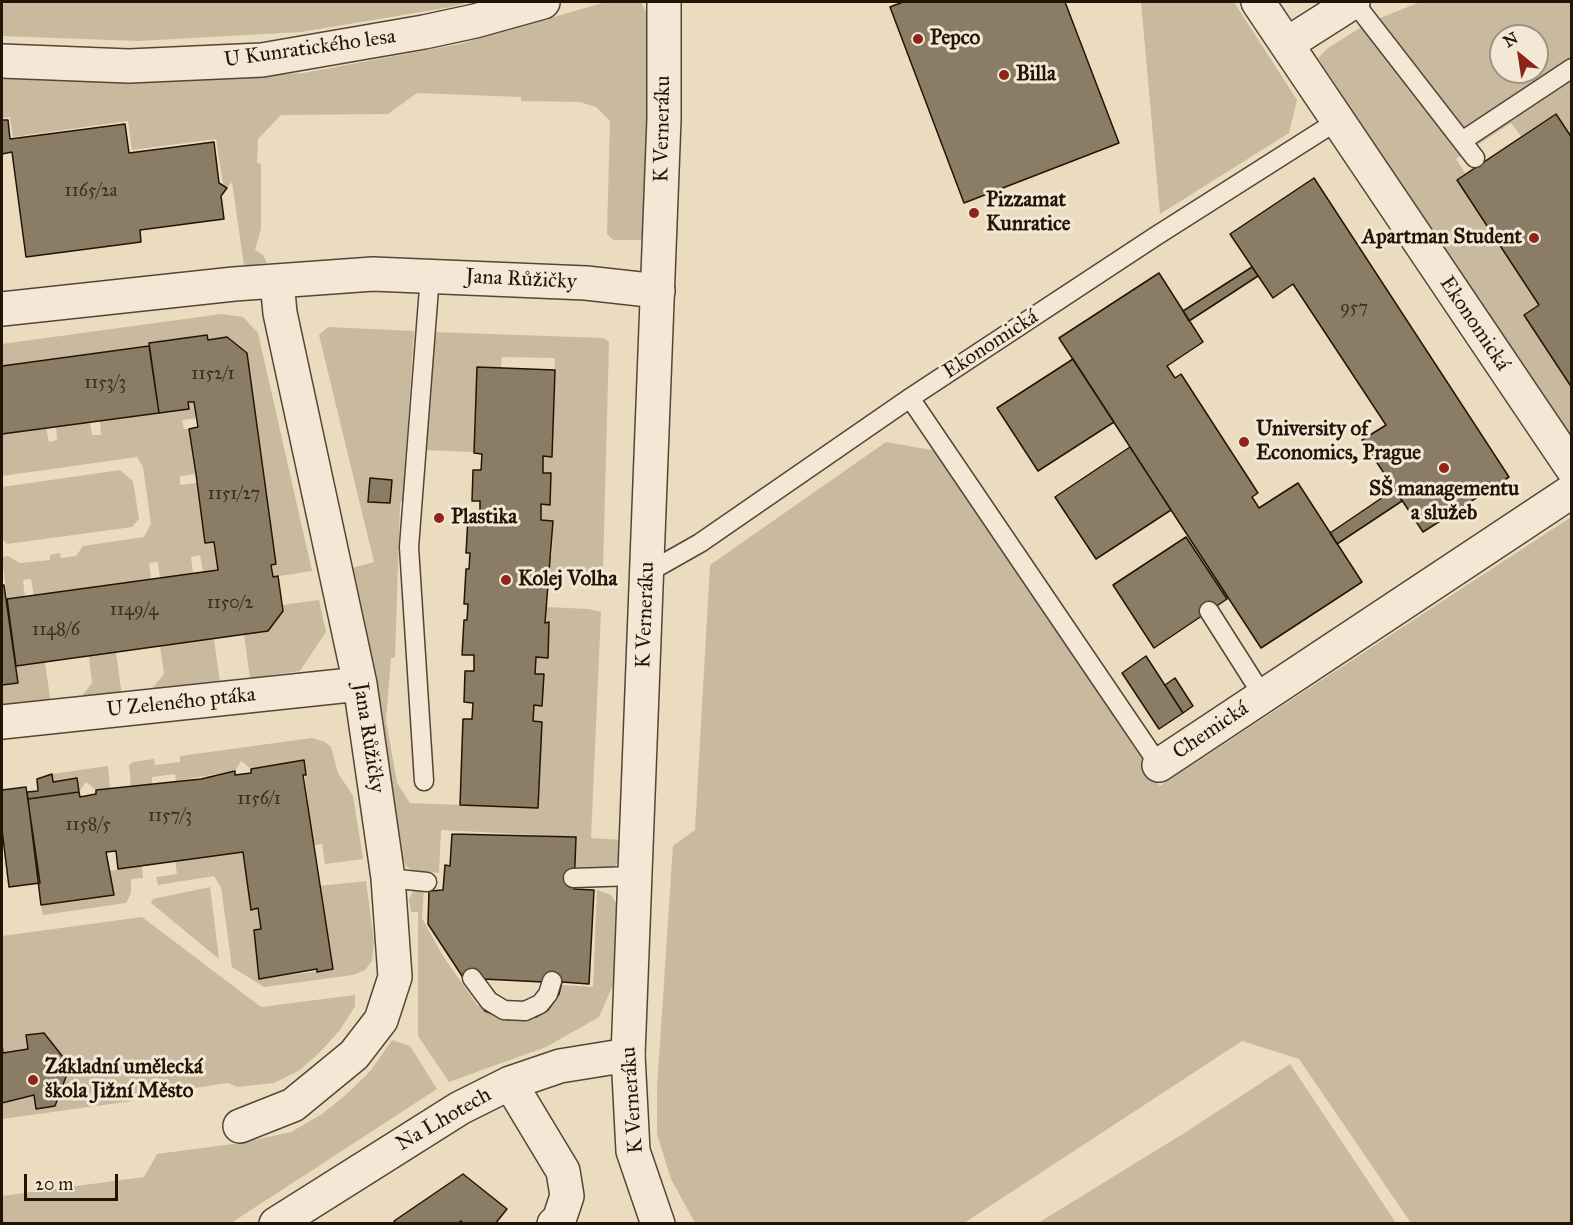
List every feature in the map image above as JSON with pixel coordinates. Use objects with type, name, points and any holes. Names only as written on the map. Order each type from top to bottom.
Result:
[{"type":"street","name":"U Kunratického lesa","points":[[2,62],[129,66],[262,60],[434,30],[543,2]]},
{"type":"street","name":"K Verneráku","points":[[658,1224],[633,1151],[628,1055],[664,119],[664,2]]},
{"type":"street","name":"Ekonomická","points":[[1258,2],[1572,468]]},
{"type":"street","points":[[1287,44],[1354,2]]},
{"type":"street","name":"Jana Růžičky","points":[[2,309],[277,280],[373,274],[586,283],[658,291]]},
{"type":"street","name":"Jana Růžičky","points":[[240,1126],[293,1105],[354,1055],[381,1020],[395,977],[388,878],[360,684],[280,312],[277,280]]},
{"type":"street","name":"Chemická","points":[[1160,765],[1572,491]]},
{"type":"street","name":"U Zeleného ptáka","points":[[2,722],[360,684]]},
{"type":"street","name":"Na Lhotech","points":[[276,1224],[460,1108],[510,1083],[560,1066],[628,1055]]},
{"type":"street","points":[[510,1083],[563,1171],[567,1196],[559,1220],[554,1224]]},
{"type":"lane","points":[[1354,2],[1475,158]]},
{"type":"lane","points":[[1462,141],[1572,68]]},
{"type":"lane","name":"Ekonomická","points":[[647,573],[700,543],[910,398],[1156,236],[1337,121]]},
{"type":"lane","points":[[424,781],[409,547],[430,275]]},
{"type":"lane","name":"Chemická","points":[[910,398],[1160,765]]},
{"type":"lane","points":[[1209,611],[1263,696]]},
{"type":"lane","points":[[573,878],[635,876]]},
{"type":"lane","points":[[388,878],[427,882]]},
{"type":"lane","points":[[472,978],[489,1001],[504,1010],[525,1011],[540,1004],[548,994],[552,981]]},
{"type":"shaded area","points":[[2,2],[469,2],[301,32],[138,41],[2,36]]},
{"type":"shaded area","points":[[606,2],[641,2],[649,17],[648,137],[644,226],[641,240],[613,240],[607,234],[610,121],[596,107],[580,102],[521,101],[521,97],[417,93],[388,114],[281,115],[258,139],[257,163],[261,164],[261,229],[255,250],[263,255],[267,263],[244,266],[232,182],[227,188],[223,184],[216,139],[132,150],[128,121],[13,137],[10,117],[2,118],[2,76],[135,83],[303,73],[460,44]]},
{"type":"shaded area","points":[[1141,2],[1234,2],[1297,100],[1289,133],[1160,214]]},
{"type":"shaded area","points":[[1420,2],[1571,2],[1571,138],[1534,297],[1539,305],[1524,315],[1571,388],[1571,443],[1318,58],[1328,48],[1368,23]],"holes":[[[1511,123],[1521,136],[1465,173],[1456,159]]]},
{"type":"shaded area","points":[[221,314],[243,317],[258,333],[312,571],[273,577],[271,565],[276,563],[247,353],[227,338],[208,340],[207,335],[150,343],[149,346],[2,366],[2,344]]},
{"type":"shaded area","points":[[328,327],[414,331],[403,499],[400,504],[395,658],[391,658],[386,720],[397,783],[410,803],[538,808],[542,722],[533,721],[534,705],[542,706],[543,675],[535,674],[536,657],[547,658],[546,607],[589,609],[601,612],[591,838],[621,840],[620,861],[609,871],[574,871],[575,837],[441,830],[439,873],[414,871],[406,866],[402,857],[393,807],[368,639],[352,568],[374,562],[319,335]],"holes":[[[370,478],[392,480],[390,503],[368,502]]]},
{"type":"shaded area","points":[[433,332],[604,338],[609,342],[603,569],[590,573],[548,572],[548,556],[552,556],[553,521],[541,520],[541,504],[550,504],[551,473],[543,473],[543,456],[552,456],[555,358],[502,357],[501,368],[477,367],[474,452],[424,450]]},
{"type":"shaded area","points":[[188,402],[194,402],[197,418],[182,420],[184,429],[189,429],[196,474],[180,476],[180,485],[197,483],[205,543],[214,542],[218,570],[203,572],[200,555],[191,557],[193,573],[160,578],[158,562],[149,563],[151,579],[34,595],[31,579],[23,580],[25,597],[7,599],[2,557],[8,556],[20,563],[50,560],[50,555],[60,553],[61,558],[76,556],[83,546],[144,537],[151,524],[143,467],[137,457],[2,476],[2,434],[46,428],[49,442],[57,440],[56,426],[90,422],[92,435],[101,435],[100,420],[188,409]]},
{"type":"shaded area","points":[[886,442],[937,451],[1160,786],[1571,517],[1571,1223],[1411,1223],[1299,1059],[1242,1041],[964,1223],[695,1223],[671,1179],[657,1134],[657,1088],[673,846],[695,830],[710,565]]},
{"type":"shaded area","points":[[120,470],[133,481],[139,519],[132,527],[7,544],[2,539],[2,487]]},
{"type":"shaded area","points":[[319,600],[326,632],[300,671],[250,678],[244,634],[268,631],[283,611],[282,605]]},
{"type":"shaded area","points":[[214,639],[220,682],[150,691],[164,674],[160,646]]},
{"type":"shaded area","points":[[116,652],[122,696],[78,701],[92,683],[89,656]]},
{"type":"shaded area","points":[[45,662],[51,705],[2,713],[2,685],[18,682],[16,666]]},
{"type":"shaded area","points":[[312,738],[325,742],[331,747],[338,773],[353,796],[363,859],[325,864],[322,844],[313,845],[303,760],[251,769],[241,761],[235,771],[176,781],[175,774],[152,777],[152,784],[131,786],[129,765],[133,762],[154,759],[155,765],[180,762],[180,756]]},
{"type":"shaded area","points":[[108,766],[110,788],[96,790],[86,782],[79,792],[77,778],[53,782],[52,774]]},
{"type":"shaded area","points":[[243,852],[252,910],[258,908],[261,929],[254,930],[259,979],[333,969],[319,886],[366,881],[374,942],[372,961],[365,970],[353,975],[264,987],[232,967],[221,887],[214,876],[158,885],[156,877],[177,874],[175,861]]},
{"type":"shaded area","points":[[142,866],[143,878],[131,879],[131,893],[126,903],[43,915],[41,905],[114,894],[109,871]]},
{"type":"shaded area","points":[[210,887],[219,959],[151,903],[153,899]]},
{"type":"shaded area","points":[[424,888],[422,918],[443,956],[477,1005],[496,1017],[520,1021],[536,1017],[548,1010],[562,985],[593,987],[597,890],[611,895],[619,908],[615,980],[599,1017],[546,1047],[449,1082],[418,1036],[418,912],[411,912],[409,900],[413,890]]},
{"type":"shaded area","points":[[142,917],[261,1007],[355,995],[355,1006],[340,1030],[321,1051],[300,1070],[274,1083],[237,1087],[228,1083],[140,1096],[132,1101],[2,1119],[2,1101],[15,1101],[15,1097],[34,1095],[36,1109],[55,1106],[70,1066],[44,1033],[26,1035],[28,1049],[3,1053],[2,936]]},
{"type":"shaded area","points":[[392,1040],[410,1046],[437,1089],[231,1223],[2,1223],[2,1196],[144,1177],[157,1154],[240,1143],[291,1132],[322,1114],[348,1093],[371,1070]]},
{"type":"shaded area","points":[[1290,1064],[1396,1223],[1038,1223],[1186,1132]]},
{"type":"building","name":"Billa","points":[[903,2],[1065,2],[1119,143],[964,203],[890,7]]},
{"type":"building","name":"Apartman Student","points":[[1556,114],[1572,138],[1572,388],[1524,315],[1539,305],[1457,180]]},
{"type":"building","points":[[2,120],[8,120],[10,139],[125,124],[129,153],[214,142],[219,183],[227,188],[221,196],[224,219],[140,230],[141,242],[26,257],[12,152],[2,154]]},
{"type":"building","points":[[1314,178],[1509,477],[1423,532],[1362,440],[1386,425],[1293,284],[1273,298],[1230,234]]},
{"type":"building","points":[[1252,267],[1258,276],[1189,321],[1183,311]]},
{"type":"building","points":[[1159,273],[1203,342],[1167,366],[1175,378],[1181,374],[1258,493],[1252,497],[1259,508],[1298,483],[1362,582],[1261,648],[1059,338]]},
{"type":"building","points":[[207,335],[208,340],[227,337],[247,353],[276,564],[271,565],[273,577],[278,576],[283,611],[268,631],[16,666],[7,599],[218,570],[214,542],[205,543],[189,429],[198,427],[194,402],[188,402],[189,409],[159,413],[149,343]]},
{"type":"building","points":[[149,346],[159,413],[2,434],[2,366]]},
{"type":"building","points":[[1073,359],[1114,422],[1038,471],[997,408]]},
{"type":"building","name":"Kolej Volha","points":[[477,367],[555,370],[552,457],[543,456],[543,473],[551,473],[550,505],[541,504],[541,520],[553,521],[545,623],[549,622],[548,658],[536,657],[535,674],[544,674],[542,706],[534,705],[533,721],[542,722],[538,808],[460,805],[463,719],[472,719],[473,703],[464,702],[465,671],[474,671],[474,655],[462,655],[464,620],[467,620],[468,604],[464,604],[466,569],[469,569],[470,553],[466,553],[468,517],[480,517],[480,501],[472,501],[473,470],[481,470],[482,454],[474,453]]},
{"type":"building","points":[[1130,447],[1171,510],[1096,559],[1055,497]]},
{"type":"building","points":[[370,478],[392,480],[390,503],[368,502]]},
{"type":"building","points":[[1395,489],[1402,501],[1337,544],[1330,533]]},
{"type":"building","points":[[1186,537],[1227,599],[1154,648],[1113,585]]},
{"type":"building","points":[[2,585],[4,585],[18,683],[2,685]]},
{"type":"building","points":[[1146,656],[1183,713],[1159,729],[1122,673]]},
{"type":"building","points":[[1175,678],[1193,706],[1183,713],[1165,685]]},
{"type":"building","points":[[304,760],[306,775],[303,775],[333,969],[317,972],[317,969],[259,979],[254,930],[261,929],[258,908],[251,910],[243,852],[118,869],[116,851],[106,852],[114,895],[41,905],[28,799],[79,792],[80,797],[96,794],[96,790],[201,779],[235,771],[235,775],[251,773],[251,769]]},
{"type":"building","points":[[52,774],[53,782],[77,778],[79,792],[28,799],[27,792],[38,791],[37,779]]},
{"type":"building","points":[[26,787],[40,883],[9,887],[2,830],[2,790]]},
{"type":"building","points":[[452,834],[576,837],[574,889],[594,890],[589,984],[562,982],[559,994],[548,1010],[536,1017],[508,1020],[485,1011],[428,924],[429,891],[443,890],[445,865],[450,866]],"holes":[[[483,979],[543,982],[542,989],[534,998],[522,1002],[509,1002],[498,999]]]},
{"type":"building","name":"Základní umělecká škola Jižní Město","points":[[44,1033],[70,1066],[55,1106],[36,1109],[34,1095],[2,1103],[2,1044],[3,1053],[28,1049],[26,1035]]},
{"type":"building","points":[[463,1174],[507,1209],[495,1224],[464,1224],[461,1221],[457,1224],[396,1224],[394,1221]]},
{"type":"place","name":"Pepco","points":[[918,39]]},
{"type":"place","name":"Billa","points":[[1004,75]]},
{"type":"place","name":"Pizzamat Kunratice","points":[[974,213]]},
{"type":"place","name":"Apartman Student","points":[[1534,238]]},
{"type":"place","name":"University of Economics, Prague","points":[[1244,442]]},
{"type":"place","name":"SŠ managementu a služeb","points":[[1444,468]]},
{"type":"place","name":"Plastika","points":[[439,518]]},
{"type":"place","name":"Kolej Volha","points":[[506,580]]},
{"type":"place","name":"Základní umělecká škola Jižní Město","points":[[33,1080]]}]
